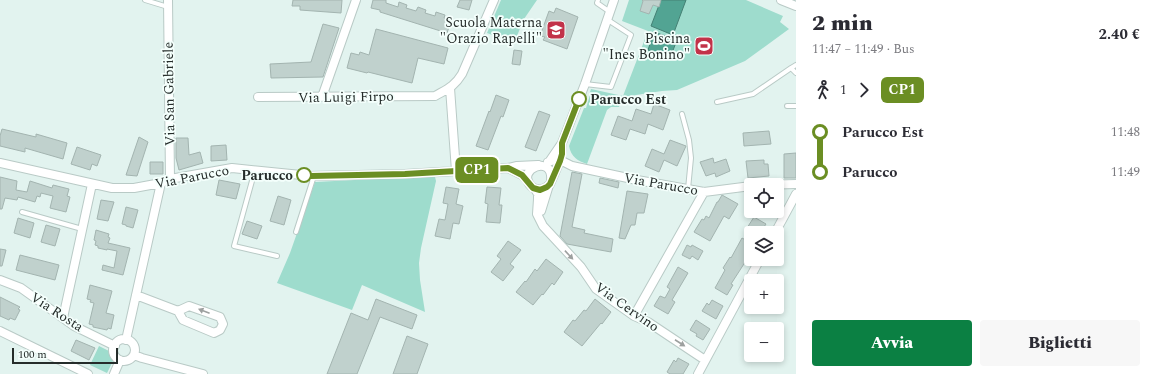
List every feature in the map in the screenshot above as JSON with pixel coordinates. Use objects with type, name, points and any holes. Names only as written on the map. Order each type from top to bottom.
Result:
[{"type":"street","points":[[322,97],[356,0]]},
{"type":"street","points":[[456,171],[450,88],[458,82],[462,74],[494,0]]},
{"type":"street","points":[[508,168],[522,175],[535,189],[544,189],[550,183],[560,161],[562,154],[562,143],[585,84],[614,0]]},
{"type":"street","points":[[782,0],[796,6]]},
{"type":"street","name":"Via San Gabriele","points":[[169,4],[170,179]]},
{"type":"street","name":"Via Luigi Firpo","points":[[258,97],[435,96],[450,88]]},
{"type":"street","points":[[528,181],[528,172],[542,164],[562,143]]},
{"type":"street","points":[[555,172],[564,167],[572,166],[562,143]]},
{"type":"street","name":"Via Parucco","points":[[0,163],[112,188],[134,188],[161,183],[170,179],[232,168],[314,176],[405,174],[508,168],[542,164],[556,160],[567,162],[572,166],[704,192],[744,187]]},
{"type":"street","points":[[542,164],[549,170],[552,177],[541,211],[540,217],[543,226]]},
{"type":"street","points":[[126,340],[161,183]]},
{"type":"street","points":[[63,318],[92,184]]},
{"type":"street","points":[[784,184],[796,184]]},
{"type":"street","name":"Via Cervino","points":[[535,189],[538,194],[537,214],[543,226],[581,267],[596,289],[634,316],[648,322],[705,360]]},
{"type":"street","points":[[634,316],[704,192]]},
{"type":"street","points":[[779,226],[796,194]]},
{"type":"street","points":[[698,374],[756,266]]},
{"type":"street","name":"Via Rosta","points":[[0,280],[21,288],[74,326],[115,346]]},
{"type":"street","points":[[136,295],[178,311],[183,320],[214,333],[220,330],[223,324],[220,317],[189,306],[178,311]]},
{"type":"street","points":[[0,331],[88,374]]},
{"type":"street","points":[[126,340],[132,343],[135,348],[134,355],[130,360],[124,361],[120,360],[114,354],[115,346],[118,341],[126,340]]},
{"type":"street","points":[[134,355],[203,374]]},
{"type":"street","points":[[114,374],[120,360]]},
{"type":"lane","name":"Via San Gabriele","points":[[145,0],[169,4]]},
{"type":"lane","points":[[585,84],[611,87],[631,35],[609,16],[597,3],[598,0]]},
{"type":"lane","points":[[717,102],[754,94],[796,65]]},
{"type":"lane","points":[[791,68],[796,73]]},
{"type":"lane","points":[[787,106],[796,106]]},
{"type":"lane","points":[[682,114],[689,140],[691,158],[688,189]]},
{"type":"lane","points":[[255,170],[234,246],[276,256]]},
{"type":"lane","points":[[296,232],[314,176]]},
{"type":"lane","points":[[22,212],[82,228]]},
{"type":"shaded area","points":[[501,0],[537,0],[524,19],[514,43],[487,33]]},
{"type":"shaded area","name":"Piscina \"Ines Bonino\"","points":[[629,0],[746,0],[783,16],[780,22],[789,29],[745,61],[677,90],[623,97],[619,107],[611,107],[607,110],[587,164],[575,158],[571,153],[569,146],[584,108],[586,108],[591,89],[623,96],[648,31],[622,21]]},
{"type":"shaded area","points":[[661,0],[686,0],[673,35],[651,26]]},
{"type":"shaded area","points":[[654,32],[677,40],[670,58],[648,50]]},
{"type":"shaded area","points":[[435,177],[436,181],[419,263],[425,312],[362,285],[352,310],[277,283],[290,253],[315,182]]},
{"type":"shaded area","points":[[99,346],[111,352],[114,359],[107,373],[90,365]]},
{"type":"building","points":[[293,0],[342,0],[341,13],[300,10],[300,6],[292,6]]},
{"type":"building","points":[[373,0],[386,0],[386,3],[398,7],[399,2],[407,5],[406,8],[416,11],[418,7],[426,10],[425,13],[435,16],[436,12],[445,15],[444,18],[451,21],[447,33],[371,8]]},
{"type":"building","points":[[460,0],[472,0],[469,10],[457,7]]},
{"type":"building","points":[[642,0],[661,0],[659,7],[653,5],[649,14],[640,11]]},
{"type":"building","points":[[556,8],[578,17],[567,49],[543,40],[545,37],[540,36],[549,11],[554,13]]},
{"type":"building","points":[[323,24],[339,28],[323,77],[271,78],[270,64],[311,62]]},
{"type":"building","points":[[376,29],[448,48],[444,64],[418,58],[412,83],[347,68],[351,53],[359,55],[360,52],[369,55]]},
{"type":"building","points":[[514,50],[522,51],[520,65],[512,64]]},
{"type":"building","points":[[496,95],[509,100],[488,150],[476,146]]},
{"type":"building","points":[[654,104],[670,110],[663,130],[648,124],[645,134],[630,129],[626,140],[611,135],[618,116],[632,121],[636,109],[651,114]]},
{"type":"building","points":[[539,111],[550,115],[536,151],[525,147]]},
{"type":"building","points":[[2,129],[36,137],[36,134],[67,143],[63,159],[25,148],[25,152],[0,146]]},
{"type":"building","points":[[769,131],[771,144],[744,146],[743,133]]},
{"type":"building","points":[[139,137],[148,142],[137,176],[126,175]]},
{"type":"building","points":[[176,138],[188,138],[189,155],[200,152],[203,163],[179,170],[176,158]]},
{"type":"building","points":[[670,140],[686,146],[677,166],[664,160],[659,172],[645,166],[652,149],[664,154]]},
{"type":"building","points":[[226,145],[227,160],[211,161],[211,146]]},
{"type":"building","points":[[77,147],[101,155],[97,166],[92,164],[90,170],[71,164]]},
{"type":"building","points":[[796,153],[796,178],[784,178],[784,154]]},
{"type":"building","points":[[713,158],[714,163],[726,159],[730,171],[716,177],[715,173],[706,176],[700,162]]},
{"type":"building","points":[[764,160],[764,164],[768,164],[769,176],[748,178],[746,161]]},
{"type":"building","points":[[150,162],[163,162],[163,174],[150,174]]},
{"type":"building","points":[[572,172],[582,174],[572,227],[585,230],[584,233],[613,239],[611,252],[567,244],[560,236]]},
{"type":"building","points":[[0,177],[17,181],[16,190],[27,192],[30,181],[52,188],[53,185],[69,189],[67,196],[70,197],[66,212],[50,208],[53,196],[41,193],[40,197],[37,196],[35,202],[18,197],[17,200],[5,198],[2,209],[0,209]]},
{"type":"building","points":[[600,178],[619,182],[618,188],[599,183]]},
{"type":"building","points":[[219,180],[240,184],[236,199],[216,195]]},
{"type":"building","points":[[446,187],[459,189],[456,204],[463,206],[459,224],[453,223],[450,239],[435,236],[439,219],[445,220],[448,204],[443,203]]},
{"type":"building","points":[[487,187],[501,188],[499,205],[502,205],[500,223],[486,222],[488,204],[485,203]]},
{"type":"building","points":[[627,191],[648,194],[644,213],[637,213],[635,225],[631,225],[625,239],[619,238]]},
{"type":"building","points":[[722,195],[738,204],[729,219],[724,216],[710,241],[694,232],[702,219],[704,220],[706,216],[709,218]]},
{"type":"building","points":[[278,196],[291,200],[284,225],[270,221]]},
{"type":"building","points":[[101,200],[114,202],[108,221],[97,219]]},
{"type":"building","points":[[126,207],[138,210],[133,228],[122,224]]},
{"type":"building","points":[[18,218],[34,223],[30,238],[14,233]]},
{"type":"building","points":[[753,218],[766,224],[765,226],[748,226]]},
{"type":"building","points":[[247,221],[262,226],[257,239],[242,234]]},
{"type":"building","points":[[46,225],[60,229],[55,246],[41,242]]},
{"type":"building","points":[[96,230],[109,234],[108,237],[110,238],[108,243],[130,248],[123,275],[102,270],[103,265],[114,268],[117,251],[98,248],[98,246],[95,245],[96,241],[94,240]]},
{"type":"building","points":[[742,238],[744,239],[744,264],[731,284],[733,285],[727,295],[715,288],[725,270],[723,268],[730,257],[731,258]]},
{"type":"building","points":[[508,241],[521,250],[510,264],[514,267],[503,281],[491,272],[501,259],[497,256]]},
{"type":"building","points":[[687,245],[691,247],[692,245],[703,251],[698,260],[692,256],[690,259],[682,255]]},
{"type":"building","points":[[0,249],[6,250],[2,266],[0,266]]},
{"type":"building","points":[[20,255],[59,265],[55,280],[16,270]]},
{"type":"building","points":[[546,259],[563,272],[554,285],[552,283],[533,305],[516,292],[525,281],[526,282],[535,269],[537,271]]},
{"type":"building","points":[[678,267],[688,273],[672,300],[675,302],[668,314],[654,306],[660,296],[665,298],[670,289],[667,287]]},
{"type":"building","points":[[90,285],[112,291],[106,313],[114,315],[111,329],[108,328],[107,330],[93,327],[93,325],[89,324],[94,303],[87,299]]},
{"type":"building","points":[[0,297],[20,307],[15,320],[10,318],[9,320],[0,316]]},
{"type":"building","points":[[376,299],[417,315],[412,329],[380,317],[357,374],[327,374],[351,313],[368,320]]},
{"type":"building","points":[[595,299],[611,312],[582,346],[564,332],[573,320],[575,321],[584,310],[586,311]]},
{"type":"building","points":[[712,300],[723,306],[716,319],[702,311],[707,303],[709,305]]},
{"type":"building","points":[[696,320],[710,329],[703,340],[690,330]]},
{"type":"building","points":[[407,336],[428,344],[417,374],[393,374]]},
{"type":"building","points":[[76,340],[95,348],[89,360],[71,351]]},
{"type":"building","points":[[678,358],[689,364],[683,374],[670,374],[667,372],[674,360],[676,362]]},
{"type":"bus line","name":"CP1","points":[[304,175],[405,174],[508,168],[522,175],[533,188],[540,190],[544,189],[550,184],[560,161],[562,154],[562,143],[579,99]]},
{"type":"place","name":"Scuola Materna \"Orazio Rapelli\"","points":[[556,30]]},
{"type":"place","name":"Piscina \"Ines Bonino\"","points":[[704,46]]},
{"type":"place","name":"Parucco Est","points":[[579,99]]},
{"type":"place","name":"Parucco","points":[[304,175]]}]
